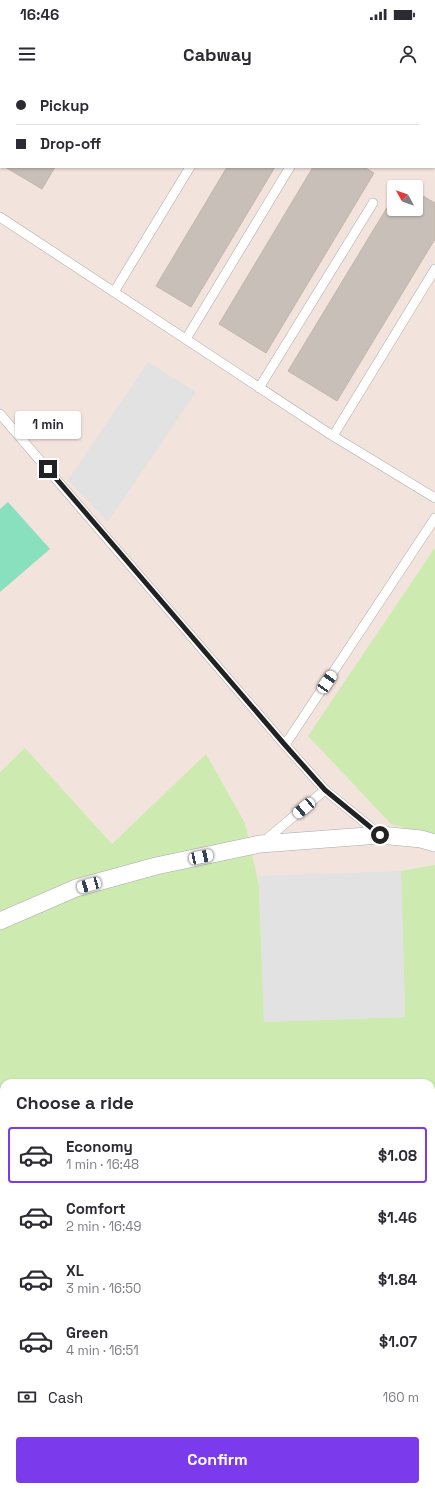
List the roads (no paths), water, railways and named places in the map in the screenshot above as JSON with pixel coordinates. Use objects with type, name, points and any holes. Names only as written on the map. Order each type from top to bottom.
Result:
[{"type":"street","points":[[0,922],[76,888],[156,866],[260,844],[380,835],[421,839],[435,843]]},
{"type":"lane","points":[[114,292],[189,168]]},
{"type":"lane","points":[[186,340],[289,168]]},
{"type":"lane","points":[[259,388],[373,203]]},
{"type":"lane","points":[[0,217],[333,436],[435,498]]},
{"type":"lane","points":[[333,436],[435,269]]},
{"type":"lane","points":[[0,414],[325,790],[380,835]]},
{"type":"lane","points":[[285,745],[435,518]]},
{"type":"lane","points":[[260,844],[325,790]]}]
